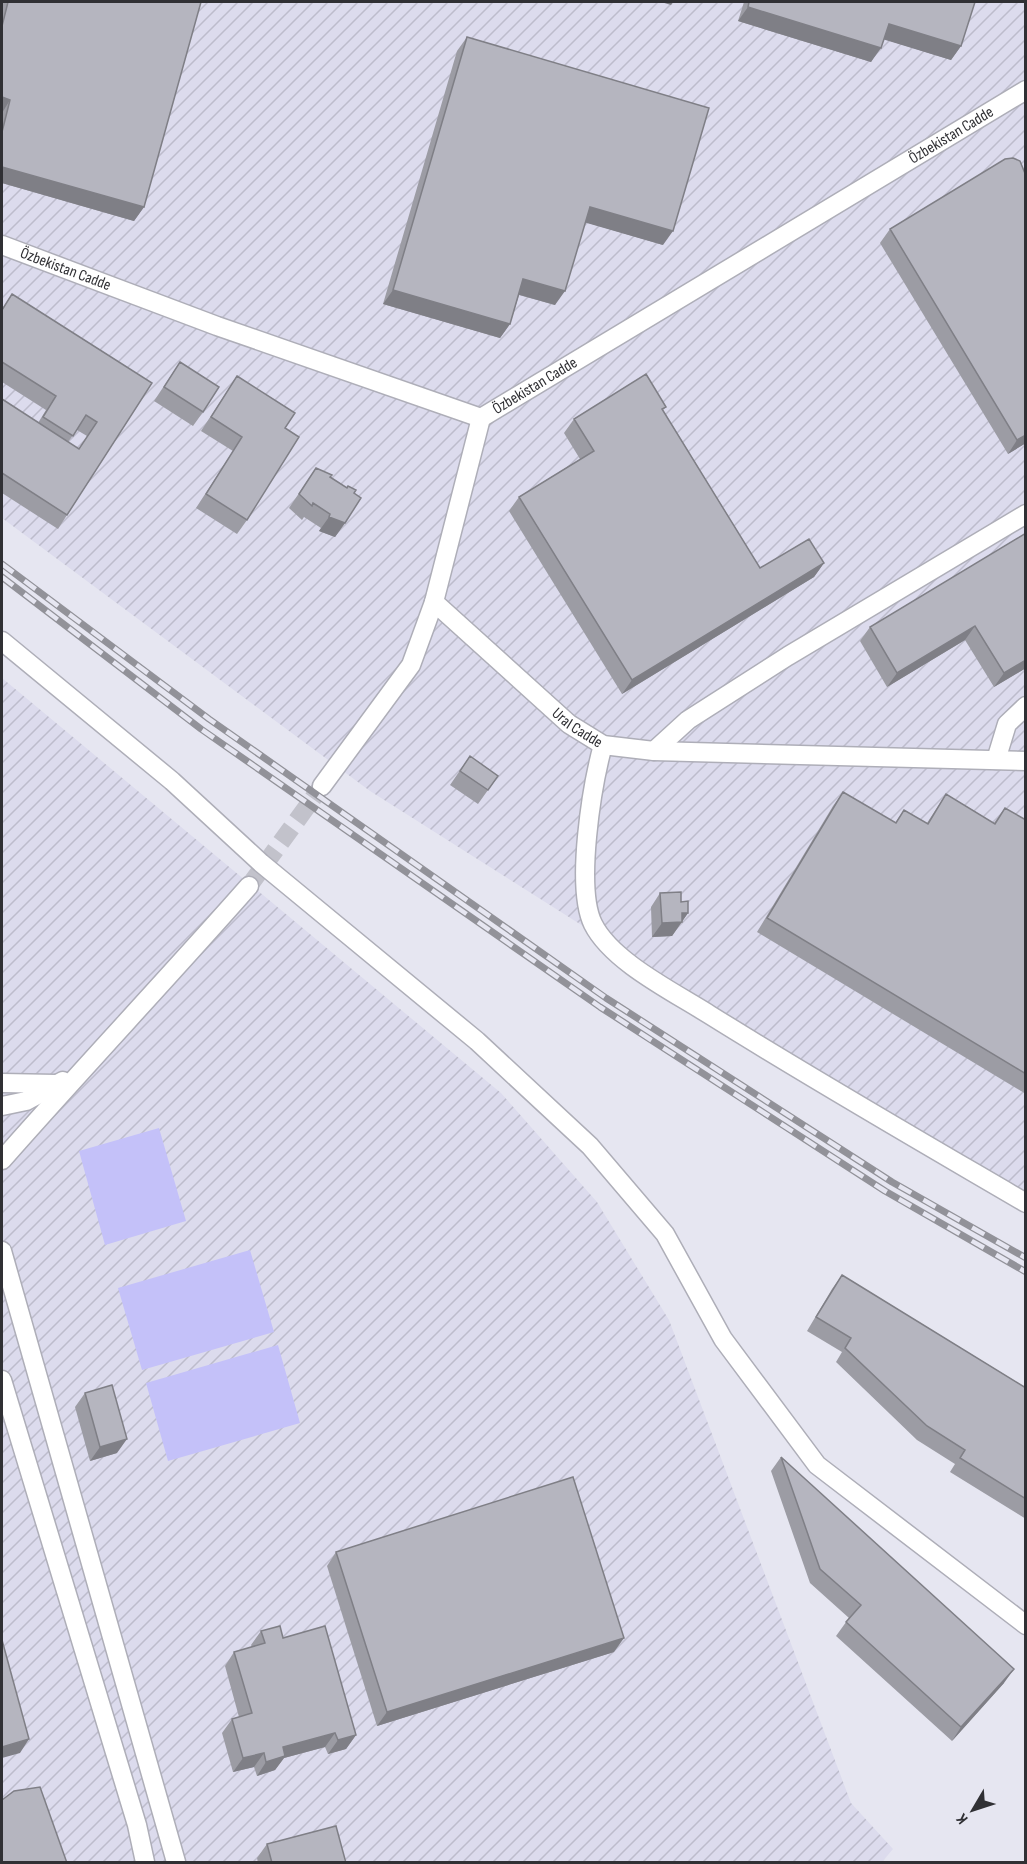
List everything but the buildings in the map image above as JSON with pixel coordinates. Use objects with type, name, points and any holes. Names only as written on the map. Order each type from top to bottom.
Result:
[{"type":"street","name":"Özbekistan Cadde","points":[[2,245],[217,326],[481,418],[1026,90]]},
{"type":"street","points":[[322,786],[411,665],[434,602],[481,418]]},
{"type":"street","points":[[654,751],[688,720],[718,700],[1026,514]]},
{"type":"street","name":"Ural Cadde","points":[[434,602],[569,724],[603,745],[654,751],[1026,761]]},
{"type":"street","points":[[2,641],[172,781],[261,863],[477,1041],[590,1146],[665,1234],[723,1339],[817,1465],[1026,1625]]},
{"type":"street","points":[[996,760],[998,747],[1007,724],[1026,706]]},
{"type":"street","points":[[603,745],[594,780],[585,896],[592,921],[607,943],[653,979],[773,1054],[1026,1203]]},
{"type":"street","points":[[2,1160],[77,1075],[143,1007],[249,886]]},
{"type":"street","points":[[2,1107],[27,1101],[77,1075]]},
{"type":"street","points":[[3,1082],[56,1084]]},
{"type":"street","points":[[2,1251],[176,1863]]},
{"type":"street","points":[[2,1380],[137,1825],[145,1863]]},
{"type":"shaded area","points":[[2,2],[1025,2],[1025,1192],[774,1047],[370,791],[2,518]]},
{"type":"shaded area","points":[[2,678],[501,1093],[597,1202],[669,1320],[851,1803],[893,1849],[882,1862],[2,1862]]},
{"type":"shaded area","points":[[159,1128],[186,1221],[105,1245],[79,1151]]},
{"type":"shaded area","points":[[250,1250],[274,1332],[142,1370],[118,1288]]},
{"type":"shaded area","points":[[278,1345],[300,1423],[168,1461],[146,1383]]},
{"type":"tunnel","points":[[249,886],[322,786]]},
{"type":"railway","points":[[2,564],[209,719],[606,998],[892,1182],[1026,1258]]},
{"type":"railway","points":[[2,577],[201,729],[600,1007],[885,1191],[1026,1272]]}]
